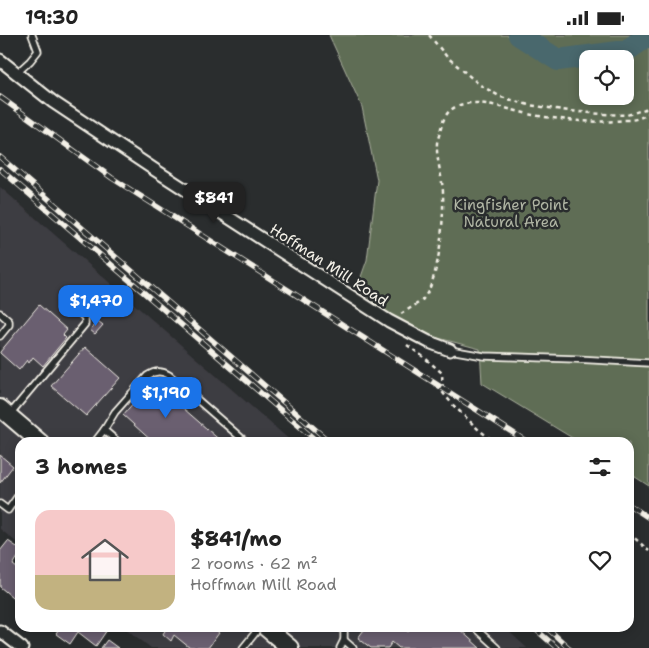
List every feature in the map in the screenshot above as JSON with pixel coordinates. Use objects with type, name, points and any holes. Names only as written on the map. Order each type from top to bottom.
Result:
[{"type":"main road","points":[[4,412],[34,437]]},
{"type":"main road","points":[[271,632],[290,648]]},
{"type":"street","name":"Hoffman Mill Road","points":[[0,60],[53,102],[389,321],[429,342],[450,350]]},
{"type":"street","points":[[0,631],[19,647]]},
{"type":"lane","points":[[17,73],[38,51],[32,35]]},
{"type":"lane","points":[[4,412],[85,324],[85,318],[67,300]]},
{"type":"lane","points":[[0,313],[9,321],[9,325],[0,336]]},
{"type":"lane","points":[[450,350],[484,356],[649,363]]},
{"type":"lane","points":[[99,437],[115,412],[147,376],[152,372],[159,371],[168,375],[240,437]]},
{"type":"lane","points":[[104,431],[111,437]]},
{"type":"lane","points":[[0,504],[8,510],[15,500]]},
{"type":"lane","points":[[243,648],[256,632]]},
{"type":"lane","points":[[340,648],[344,640],[344,632]]},
{"type":"lane","points":[[479,632],[497,648]]},
{"type":"lane","points":[[344,640],[353,648]]},
{"type":"path","points":[[429,35],[447,57],[480,85],[501,97],[529,105],[602,114],[627,115],[649,106]]},
{"type":"path","points":[[389,321],[421,300],[431,283],[437,261],[443,213],[443,189],[437,142],[442,123],[452,109],[466,103],[495,105],[532,115],[577,121],[638,119],[649,113]]},
{"type":"path","points":[[403,342],[442,373],[443,393],[454,406],[489,437]]},
{"type":"path","points":[[634,538],[649,551]]},
{"type":"shaded area","points":[[0,187],[286,437],[15,437],[15,541],[0,529]]},
{"type":"shaded area","points":[[130,632],[509,632],[527,648],[151,648]]},
{"type":"green space","name":"Kingfisher Point Natural Area","points":[[329,35],[649,35],[649,486],[634,476],[634,437],[571,437],[482,383],[480,349],[431,336],[389,314],[357,288],[367,260],[377,180],[362,107]]},
{"type":"building","points":[[39,305],[67,330],[63,335],[66,338],[43,366],[33,357],[29,363],[27,360],[19,370],[0,352]]},
{"type":"building","points":[[98,321],[103,325],[95,334],[90,330]]},
{"type":"building","points":[[85,347],[120,378],[86,416],[51,386]]},
{"type":"building","points":[[152,381],[216,437],[147,437],[123,415]]},
{"type":"building","points":[[0,455],[13,466],[0,483]]},
{"type":"building","points":[[8,541],[15,546],[15,562],[13,565],[15,566],[15,599],[0,587],[0,551]]},
{"type":"building","points":[[57,632],[78,632],[70,644],[56,634]]},
{"type":"building","points":[[78,632],[106,632],[96,646]]},
{"type":"building","points":[[164,632],[219,633],[208,648],[190,648],[174,635],[171,641],[163,634]]},
{"type":"building","points":[[362,632],[462,632],[480,648],[399,648],[392,642],[388,648],[371,648],[358,638]]},
{"type":"building","points":[[107,640],[118,648],[101,648]]},
{"type":"waterway","points":[[519,35],[558,60],[626,51],[649,35]]},
{"type":"railway","points":[[0,97],[112,178],[520,437]]},
{"type":"railway","points":[[0,157],[324,437]]},
{"type":"railway","points":[[0,169],[312,437]]},
{"type":"railway","points":[[634,508],[649,518]]},
{"type":"railway","points":[[539,632],[557,648]]},
{"type":"railway","points":[[551,632],[569,648]]}]
